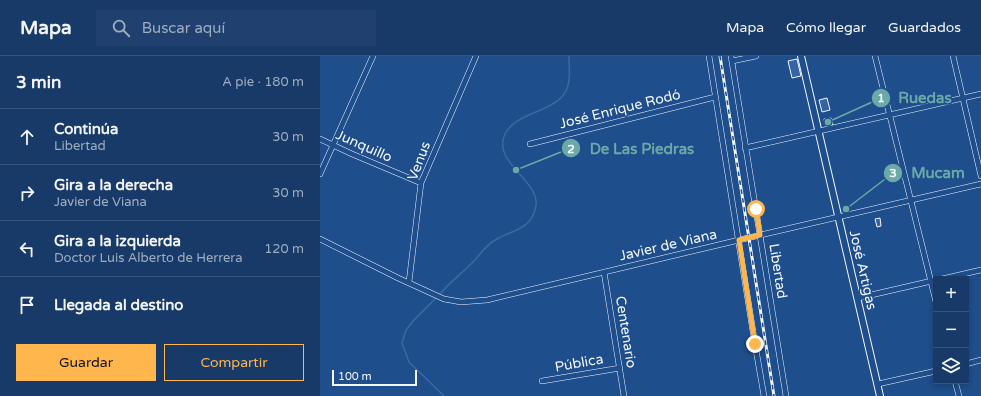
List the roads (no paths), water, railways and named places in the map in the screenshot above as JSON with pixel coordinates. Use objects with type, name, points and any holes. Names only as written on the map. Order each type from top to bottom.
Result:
[{"type":"street","points":[[320,174],[372,56]]},
{"type":"street","name":"Venus","points":[[408,282],[421,183],[476,56]]},
{"type":"street","points":[[709,56],[764,396]]},
{"type":"street","points":[[731,59],[756,56]]},
{"type":"street","name":"José Artigas","points":[[801,56],[880,396]]},
{"type":"street","points":[[875,56],[889,116],[933,277]]},
{"type":"street","points":[[953,56],[981,176]]},
{"type":"street","name":"Libertad","points":[[731,59],[786,396]]},
{"type":"street","points":[[745,148],[981,94]]},
{"type":"street","name":"José Enrique Rodó","points":[[530,144],[715,97]]},
{"type":"street","name":"Junquillo","points":[[320,139],[421,183]]},
{"type":"street","name":"Javier de Viana","points":[[320,239],[444,299],[461,302],[487,300],[838,216],[981,184]]},
{"type":"street","points":[[955,276],[981,270]]},
{"type":"street","name":"Centenario","points":[[604,272],[624,396]]},
{"type":"street","points":[[858,298],[933,281]]},
{"type":"street","points":[[969,363],[981,360]]},
{"type":"street","name":"Pública","points":[[542,381],[620,368]]},
{"type":"street","points":[[878,384],[933,372]]},
{"type":"street","points":[[956,384],[959,396]]},
{"type":"waterway","points":[[439,295],[491,242],[517,230],[527,224],[531,219],[536,207],[534,193],[509,161],[504,152],[503,143],[505,134],[511,126],[520,119],[551,105],[560,99],[566,91],[569,80],[569,56]]},
{"type":"waterway","points":[[437,297],[406,330],[402,343],[409,362],[444,396]]},
{"type":"railway","points":[[720,56],[774,396]]},
{"type":"place","name":"Ruedas","points":[[828,122]]},
{"type":"place","name":"De Las Piedras","points":[[516,170]]},
{"type":"place","name":"Mucam","points":[[846,209]]}]
